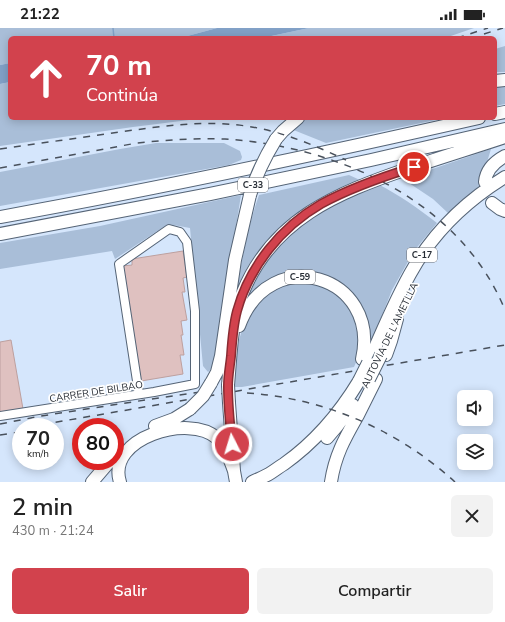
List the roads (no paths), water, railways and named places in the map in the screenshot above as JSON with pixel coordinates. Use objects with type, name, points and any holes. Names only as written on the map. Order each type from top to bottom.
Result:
[{"type":"highway","name":"C-59","points":[[235,476],[225,337],[235,260],[250,195],[257,174],[276,139],[296,120]]},
{"type":"highway","name":"C-33","points":[[0,217],[225,174],[470,120]]},
{"type":"highway","name":"C-33","points":[[0,234],[210,194],[505,129]]},
{"type":"highway","name":"C-59","points":[[228,385],[234,322],[247,284],[256,267],[270,248],[296,221],[321,204],[367,183],[505,138]]},
{"type":"highway","points":[[485,182],[489,169],[505,156]]},
{"type":"highway","name":"C-17","points":[[375,356],[402,288],[415,265],[430,244],[452,218],[482,192],[505,177]]},
{"type":"highway","name":"AUTOVIA DE L'AMETLLA","points":[[272,482],[299,463],[327,438],[357,401],[375,356],[431,256],[462,220],[476,207],[505,187]]},
{"type":"highway","points":[[492,203],[505,211]]},
{"type":"highway","name":"C-59","points":[[230,360],[239,326],[244,313],[252,301],[273,284],[286,279],[298,277],[311,278],[329,283],[340,290],[358,313],[362,327],[364,344],[375,356],[357,373],[364,381],[320,433],[302,450],[270,474],[252,482]]},
{"type":"highway","points":[[124,445],[135,436],[174,419],[190,409],[203,396],[219,365],[225,337]]},
{"type":"highway","points":[[331,482],[334,465],[343,441],[358,415],[364,381]]},
{"type":"highway","points":[[120,482],[118,473],[119,464],[127,452],[147,437],[161,431],[176,429],[197,429],[208,432],[220,441],[235,476]]},
{"type":"highway","points":[[92,482],[102,470]]},
{"type":"street","name":"CARRER DE BILBAO","points":[[0,416],[139,394],[195,384],[195,311],[187,242],[180,232],[169,229],[119,264],[139,394]]},
{"type":"waterway","points":[[113,28],[114,36]]},
{"type":"railway","points":[[463,36],[488,28]]},
{"type":"railway","points":[[484,34],[503,28]]},
{"type":"railway","points":[[0,149],[183,124],[230,124],[259,128],[285,135],[346,160]]},
{"type":"railway","points":[[0,168],[137,143],[181,140],[225,139],[267,144],[310,153],[351,167],[390,186],[426,209],[458,238],[485,271],[505,310]]},
{"type":"railway","points":[[64,421],[505,345]]},
{"type":"railway","points":[[0,424],[41,416],[201,392]]},
{"type":"railway","points":[[247,393],[276,396],[304,402],[332,410],[358,420],[384,432],[409,447],[433,463],[455,482]]},
{"type":"railway","points":[[0,435],[12,433]]}]
